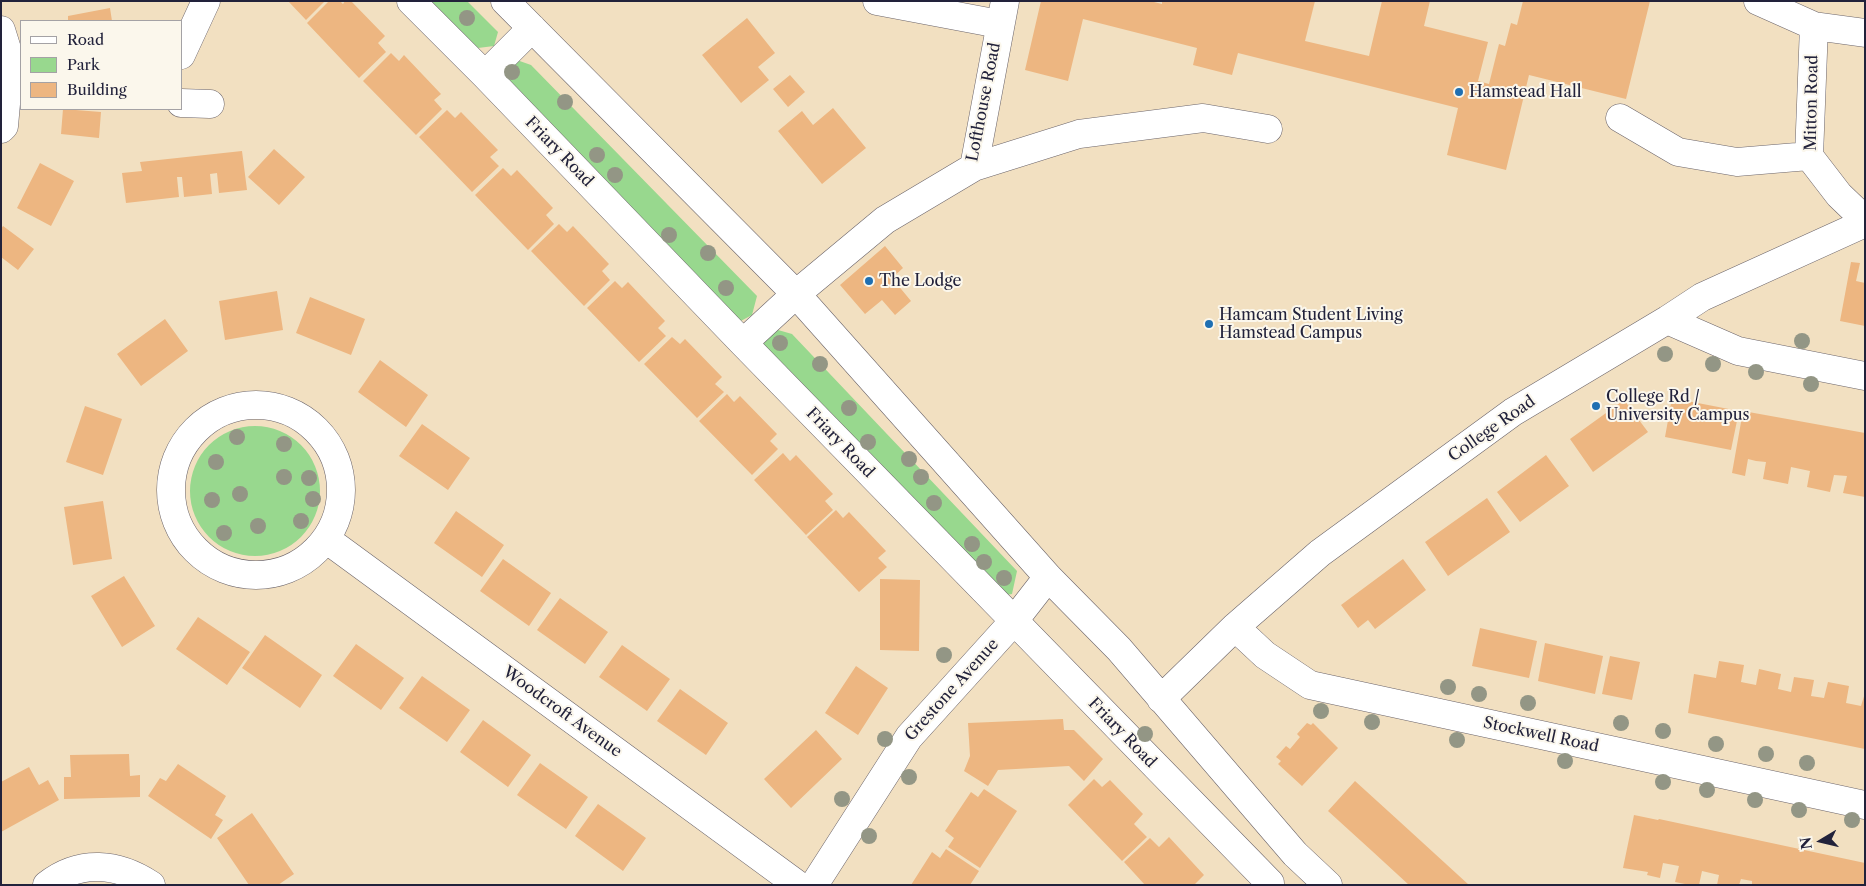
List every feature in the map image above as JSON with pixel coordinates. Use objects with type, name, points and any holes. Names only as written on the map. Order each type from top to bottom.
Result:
[{"type":"street","points":[[182,53],[206,1]]},
{"type":"street","name":"Friary Road","points":[[412,1],[1269,884]]},
{"type":"street","points":[[505,1],[796,294],[1048,577],[1119,649],[1295,854],[1328,885]]},
{"type":"street","points":[[877,1],[1002,13]]},
{"type":"street","points":[[1758,1],[1814,26],[1865,33]]},
{"type":"street","name":"Lofthouse Road","points":[[743,343],[796,294],[886,220],[974,167],[1002,13]]},
{"type":"street","name":"Mitton Road","points":[[1814,26],[1809,156],[1839,195],[1865,222]]},
{"type":"street","points":[[485,75],[532,28]]},
{"type":"street","points":[[1,30],[10,59],[4,126],[1,129]]},
{"type":"street","points":[[182,103],[210,104]]},
{"type":"street","points":[[974,167],[1080,134],[1202,118],[1268,129]]},
{"type":"street","points":[[1620,118],[1678,152],[1737,162],[1809,156]]},
{"type":"street","name":"College Road","points":[[1161,699],[1236,627],[1320,553],[1513,412],[1702,297],[1865,222]]},
{"type":"street","points":[[1667,320],[1738,351],[1865,376]]},
{"type":"street","points":[[249,405],[271,406],[291,412],[309,423],[324,439],[335,457],[340,478],[341,499],[336,520],[326,539],[311,555],[293,566],[273,573],[252,575],[231,571],[212,562],[182,532],[174,512],[171,491],[174,470],[181,450],[193,432],[210,418],[229,409],[249,405]]},
{"type":"street","name":"Woodcroft Avenue","points":[[326,539],[798,885]]},
{"type":"street","name":"Grestone Avenue","points":[[814,885],[909,736],[1013,622],[1048,577]]},
{"type":"street","name":"Stockwell Road","points":[[1236,627],[1265,655],[1310,684],[1865,805]]},
{"type":"street","points":[[1269,884],[1295,854]]},
{"type":"street","points":[[47,885],[54,879],[73,870],[94,866],[116,868],[136,874],[151,885]]},
{"type":"green space","points":[[421,1],[467,1],[498,32],[494,46],[478,48],[457,36]]},
{"type":"green space","points":[[514,59],[531,65],[757,296],[752,315],[737,323],[501,76]]},
{"type":"green space","points":[[778,330],[792,334],[1017,571],[1012,594],[1000,596],[763,349],[759,339]]},
{"type":"green space","points":[[255,426],[268,427],[280,431],[301,445],[315,466],[319,478],[319,504],[315,516],[301,537],[280,551],[268,555],[255,556],[242,555],[230,551],[209,537],[195,516],[191,504],[190,491],[191,478],[195,466],[209,445],[230,431],[242,427]]},
{"type":"building","points":[[288,1],[325,1],[306,20]]},
{"type":"building","points":[[329,1],[340,1],[343,4],[345,1],[351,1],[385,36],[378,43],[386,52],[359,78],[307,23]]},
{"type":"building","name":"Hamstead Hall","points":[[1041,1],[1150,1],[1162,4],[1162,1],[1315,1],[1305,41],[1369,56],[1382,1],[1430,1],[1424,26],[1488,42],[1478,81],[1489,84],[1499,44],[1505,46],[1511,23],[1517,25],[1523,1],[1650,1],[1626,99],[1529,75],[1506,170],[1447,155],[1458,108],[1238,53],[1232,75],[1193,65],[1197,48],[1083,19],[1068,81],[1025,70]]},
{"type":"building","points":[[110,8],[112,20],[68,20],[68,16]]},
{"type":"building","points":[[747,18],[775,53],[758,67],[769,80],[741,103],[702,55]]},
{"type":"building","points":[[391,53],[399,61],[404,55],[441,94],[434,100],[442,109],[416,135],[363,81]]},
{"type":"building","points":[[790,75],[805,92],[788,107],[773,89]]},
{"type":"building","points":[[833,108],[866,148],[822,184],[778,131],[802,111],[813,125]]},
{"type":"building","points":[[63,110],[101,112],[99,138],[61,134]]},
{"type":"building","points":[[447,110],[455,118],[461,112],[498,150],[490,157],[499,166],[472,192],[419,137]]},
{"type":"building","points":[[274,149],[305,177],[279,205],[248,177]]},
{"type":"building","points":[[242,151],[247,190],[219,193],[217,173],[210,174],[212,194],[184,197],[182,177],[177,177],[179,197],[126,203],[122,173],[142,171],[140,162]]},
{"type":"building","points":[[40,163],[74,181],[51,226],[17,208]]},
{"type":"building","points":[[503,168],[511,176],[517,170],[553,208],[546,215],[554,224],[528,250],[475,195]]},
{"type":"building","points":[[559,224],[567,232],[573,226],[609,264],[602,271],[610,280],[584,306],[531,251]]},
{"type":"building","points":[[3,226],[34,249],[18,270],[1,257],[1,229]]},
{"type":"building","name":"The Lodge","points":[[885,246],[903,268],[892,278],[911,301],[895,315],[882,300],[865,314],[840,285]]},
{"type":"building","points":[[1851,262],[1860,263],[1856,281],[1865,283],[1865,326],[1840,321]]},
{"type":"building","points":[[615,281],[622,288],[628,282],[665,321],[658,328],[666,336],[639,362],[587,308]]},
{"type":"building","points":[[277,291],[283,330],[225,340],[219,301]]},
{"type":"building","points":[[310,297],[365,319],[351,355],[296,333]]},
{"type":"building","points":[[165,319],[188,351],[141,386],[117,354]]},
{"type":"building","points":[[672,337],[680,344],[685,339],[722,377],[715,384],[724,392],[697,418],[644,364]]},
{"type":"building","points":[[380,360],[428,395],[406,427],[358,392]]},
{"type":"building","points":[[727,394],[734,402],[740,396],[777,434],[770,441],[778,449],[752,475],[699,421]]},
{"type":"building","points":[[1672,398],[1739,411],[1731,450],[1665,437]]},
{"type":"building","points":[[1624,400],[1648,432],[1593,472],[1570,439]]},
{"type":"building","points":[[85,406],[122,419],[103,475],[66,462]]},
{"type":"building","points":[[1743,411],[1865,433],[1865,497],[1843,493],[1847,476],[1834,475],[1830,492],[1807,487],[1810,471],[1791,467],[1788,484],[1763,479],[1766,462],[1748,459],[1745,476],[1732,473]]},
{"type":"building","points":[[422,424],[470,458],[448,490],[399,456]]},
{"type":"building","points":[[783,453],[790,461],[796,455],[833,494],[825,501],[833,510],[806,535],[754,480]]},
{"type":"building","points":[[1546,455],[1569,486],[1520,522],[1497,492]]},
{"type":"building","points":[[1487,498],[1510,532],[1448,576],[1425,542]]},
{"type":"building","points":[[103,501],[112,559],[73,565],[64,507]]},
{"type":"building","points":[[836,510],[843,518],[849,512],[886,551],[878,558],[887,567],[859,592],[807,537]]},
{"type":"building","points":[[456,511],[504,545],[482,577],[434,543]]},
{"type":"building","points":[[503,559],[551,593],[529,626],[480,591]]},
{"type":"building","points":[[1403,559],[1426,590],[1375,629],[1368,620],[1358,628],[1341,605]]},
{"type":"building","points":[[124,576],[155,626],[122,647],[91,596]]},
{"type":"building","points":[[880,579],[920,580],[919,651],[880,650]]},
{"type":"building","points":[[560,598],[608,632],[585,664],[537,630]]},
{"type":"building","points":[[198,617],[250,652],[227,685],[176,649]]},
{"type":"building","points":[[1480,628],[1537,641],[1529,678],[1472,666]]},
{"type":"building","points":[[265,635],[322,675],[300,708],[242,668]]},
{"type":"building","points":[[1545,643],[1603,656],[1595,694],[1538,681]]},
{"type":"building","points":[[356,644],[404,678],[381,710],[333,676]]},
{"type":"building","points":[[622,645],[670,679],[647,711],[599,677]]},
{"type":"building","points":[[1610,656],[1640,662],[1632,700],[1602,694]]},
{"type":"building","points":[[1719,661],[1744,665],[1741,682],[1756,685],[1759,669],[1781,674],[1778,689],[1791,692],[1794,677],[1814,680],[1811,696],[1824,698],[1828,682],[1849,686],[1846,703],[1861,706],[1865,693],[1865,749],[1688,713],[1694,674],[1716,678]]},
{"type":"building","points":[[856,666],[888,688],[858,735],[825,713]]},
{"type":"building","points":[[422,676],[470,710],[447,742],[399,708]]},
{"type":"building","points":[[680,689],[728,723],[706,755],[657,721]]},
{"type":"building","points":[[1063,719],[1064,730],[1074,730],[1103,759],[1084,781],[1069,766],[998,770],[988,786],[964,771],[970,756],[968,723]]},
{"type":"building","points":[[483,720],[531,755],[508,787],[460,752]]},
{"type":"building","points":[[1307,723],[1311,725],[1313,723],[1338,748],[1302,786],[1278,764],[1281,761],[1276,757],[1286,746],[1290,749],[1300,737],[1297,734]]},
{"type":"building","points":[[816,730],[842,759],[791,808],[764,779]]},
{"type":"building","points":[[129,754],[130,776],[140,775],[140,797],[64,799],[64,777],[71,777],[70,755]]},
{"type":"building","points":[[540,763],[588,797],[566,829],[517,795]]},
{"type":"building","points":[[178,764],[226,796],[215,815],[223,820],[211,839],[148,796],[160,778],[166,781]]},
{"type":"building","points":[[29,767],[39,785],[48,780],[59,800],[1,832],[1,782]]},
{"type":"building","points":[[1094,779],[1102,787],[1110,780],[1143,814],[1134,824],[1147,837],[1122,861],[1068,805]]},
{"type":"building","points":[[1355,781],[1469,885],[1409,885],[1328,811]]},
{"type":"building","points":[[984,789],[1017,811],[980,868],[948,847],[954,838],[945,831],[971,792],[978,797]]},
{"type":"building","points":[[598,804],[646,838],[623,871],[575,836]]},
{"type":"building","points":[[252,813],[294,874],[278,885],[249,885],[217,838]]},
{"type":"building","points":[[1634,815],[1865,863],[1865,885],[1752,885],[1752,881],[1741,879],[1739,885],[1717,885],[1719,875],[1702,871],[1699,885],[1690,885],[1675,882],[1679,866],[1663,863],[1660,878],[1647,875],[1648,872],[1623,868]]},
{"type":"building","points":[[1169,837],[1204,875],[1194,885],[1145,885],[1124,862],[1150,838],[1159,847]]},
{"type":"building","points":[[946,849],[979,871],[970,885],[911,885],[932,852],[940,858]]},
{"type":"place","name":"Hamstead Hall","points":[[1459,92]]},
{"type":"place","name":"The Lodge","points":[[869,281]]},
{"type":"place","name":"Hamcam Student Living Hamstead Campus","points":[[1209,324]]},
{"type":"place","name":"College Rd / University Campus","points":[[1596,406]]}]
